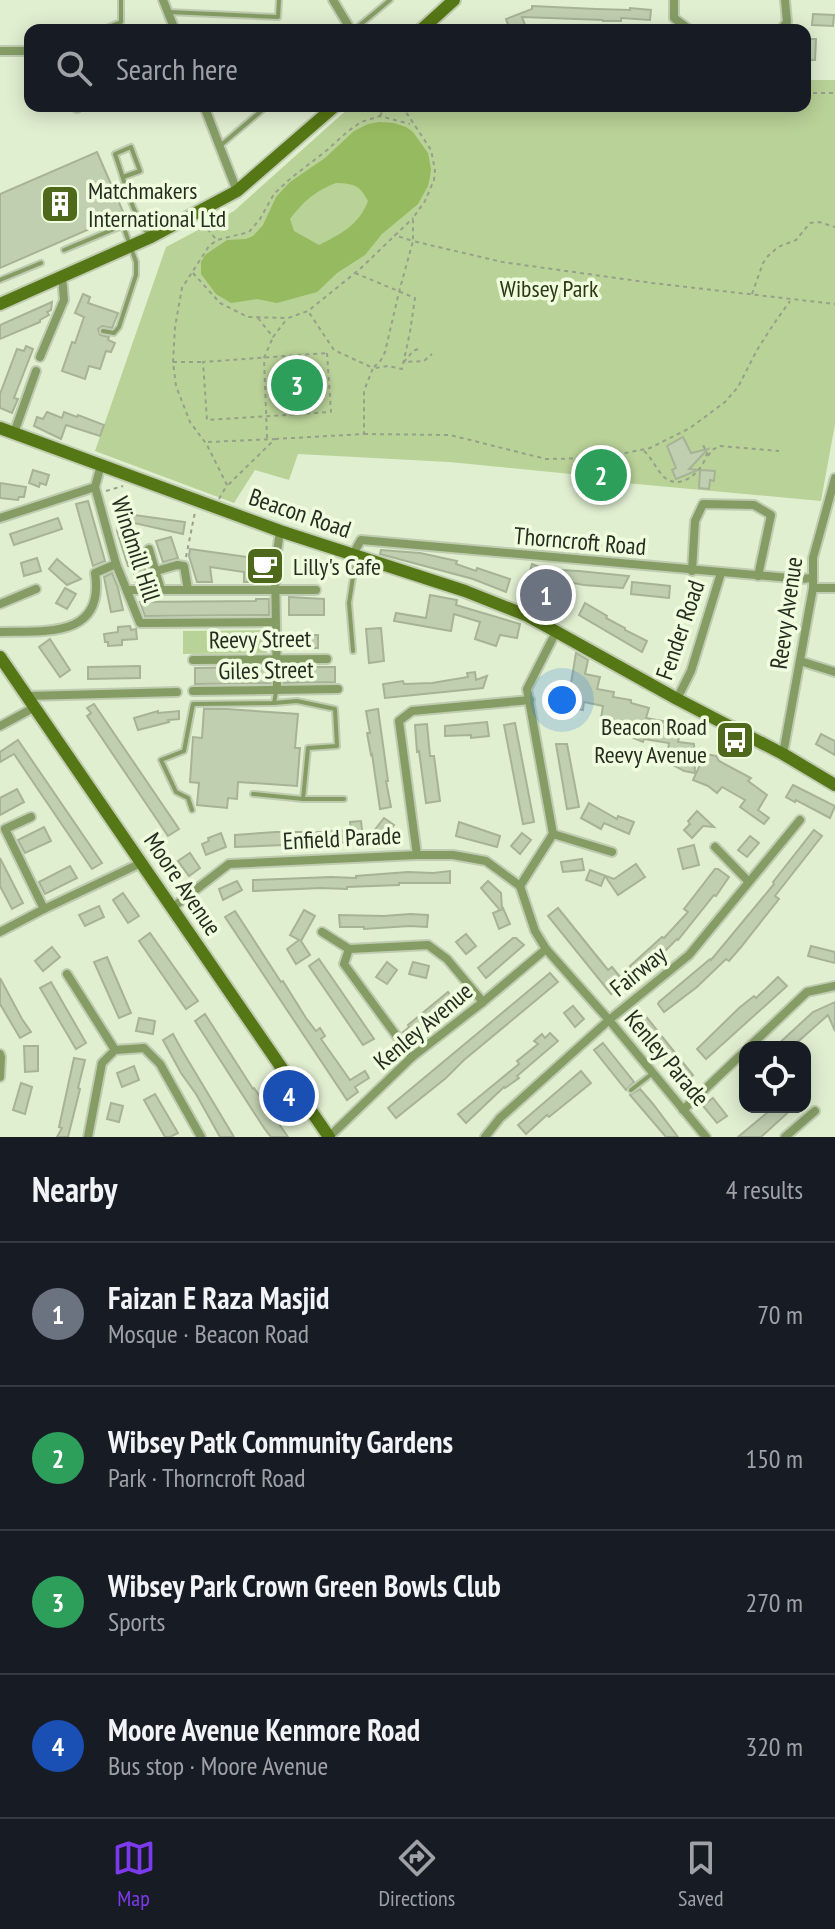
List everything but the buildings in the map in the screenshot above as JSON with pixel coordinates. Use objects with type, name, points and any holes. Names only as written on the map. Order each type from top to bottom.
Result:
[{"type":"street","points":[[163,0],[173,24]]},
{"type":"street","points":[[333,0],[348,24]]},
{"type":"street","points":[[428,24],[454,0]]},
{"type":"street","points":[[674,0],[674,18],[682,24]]},
{"type":"street","points":[[785,0],[786,24]]},
{"type":"street","points":[[0,51],[24,51]]},
{"type":"street","points":[[206,112],[237,191]]},
{"type":"street","points":[[0,304],[151,237],[237,191],[328,112]]},
{"type":"street","points":[[40,357],[64,300],[62,276]]},
{"type":"street","points":[[14,433],[36,371]]},
{"type":"street","name":"Beacon Road","points":[[0,428],[280,531],[465,591],[528,616],[835,785]]},
{"type":"street","points":[[0,518],[96,490],[101,465]]},
{"type":"street","name":"Reevy Avenue","points":[[783,754],[813,588],[813,558],[835,478]]},
{"type":"street","name":"Windmill Hill","points":[[96,490],[116,564],[140,623],[275,622]]},
{"type":"street","points":[[692,571],[695,521],[703,504],[754,505],[771,515],[758,576]]},
{"type":"street","points":[[277,690],[275,566],[280,531]]},
{"type":"street","name":"Thorncroft Road","points":[[355,555],[361,540],[692,571],[812,578]]},
{"type":"street","points":[[149,549],[161,590]]},
{"type":"street","points":[[0,632],[56,630],[86,618],[98,590],[95,573],[116,564]]},
{"type":"street","points":[[156,571],[184,566],[188,590]]},
{"type":"street","name":"Fender Road","points":[[677,699],[691,671],[721,573]]},
{"type":"street","points":[[813,588],[835,588]]},
{"type":"street","points":[[0,604],[36,589]]},
{"type":"street","points":[[127,590],[316,590]]},
{"type":"street","points":[[520,886],[553,834],[527,689],[556,632]]},
{"type":"street","name":"Moore Avenue","points":[[0,657],[329,1137]]},
{"type":"street","name":"Reevy Street","points":[[193,660],[327,659]]},
{"type":"street","points":[[800,661],[835,672]]},
{"type":"street","name":"Giles Street","points":[[193,691],[338,689]]},
{"type":"street","points":[[27,696],[177,692]]},
{"type":"street","points":[[417,855],[399,721],[412,711],[530,700]]},
{"type":"street","points":[[0,726],[35,707]]},
{"type":"street","points":[[31,817],[5,829],[44,909]]},
{"type":"street","name":"Fairway","points":[[485,1137],[500,1118],[609,1020],[689,955],[800,820]]},
{"type":"street","points":[[553,834],[612,852]]},
{"type":"street","points":[[715,847],[748,881]]},
{"type":"street","name":"Enfield Parade","points":[[172,908],[229,864],[453,855],[486,861],[520,886]]},
{"type":"street","points":[[1,928],[141,863]]},
{"type":"street","name":"Kenley Parade","points":[[520,886],[535,931],[546,949],[706,1137]]},
{"type":"street","points":[[322,932],[349,949],[428,945],[447,959],[483,1002]]},
{"type":"street","points":[[349,949],[344,964],[412,1057]]},
{"type":"street","name":"Kenley Avenue","points":[[329,1137],[412,1057],[546,949]]},
{"type":"street","points":[[67,974],[115,1050]]},
{"type":"street","points":[[755,1041],[807,992],[835,986]]},
{"type":"street","points":[[88,1137],[102,1063],[115,1050],[144,1048],[160,1064],[201,1137]]},
{"type":"street","points":[[0,1054],[0,1077]]},
{"type":"street","points":[[683,1110],[739,1057]]},
{"type":"street","points":[[785,1137],[815,1111]]},
{"type":"lane","points":[[116,24],[121,22],[121,0]]},
{"type":"lane","points":[[168,11],[278,17],[279,0]]},
{"type":"lane","points":[[360,24],[390,0]]},
{"type":"lane","points":[[220,147],[260,112]]},
{"type":"lane","points":[[123,177],[140,171],[131,147],[115,154],[123,177],[141,226],[151,237]]},
{"type":"lane","points":[[64,250],[119,227],[124,228],[136,262],[136,275],[119,327],[114,333],[103,331]]},
{"type":"lane","points":[[0,280],[41,263]]},
{"type":"lane","points":[[353,651],[349,603],[355,555]]},
{"type":"lane","points":[[274,703],[277,690]]},
{"type":"lane","points":[[192,810],[188,798],[176,792],[161,760],[184,751],[193,704],[297,701],[335,709],[337,746],[308,748],[303,799]]},
{"type":"lane","points":[[253,794],[344,799]]},
{"type":"lane","points":[[631,1090],[653,1073]]},
{"type":"path","points":[[811,93],[835,93]]},
{"type":"path","points":[[380,116],[382,112]]},
{"type":"path","points":[[192,272],[220,303],[248,317],[288,318],[308,311],[355,273],[413,218],[425,201],[434,180],[431,150],[405,112]]},
{"type":"path","points":[[227,485],[205,442],[190,422],[176,386],[173,362],[175,327],[182,288],[209,246],[217,240],[249,232],[274,194],[361,122],[380,116],[413,125]]},
{"type":"path","points":[[194,215],[217,240]]},
{"type":"path","points":[[364,434],[364,391],[373,368],[385,352],[413,241],[413,218]]},
{"type":"path","points":[[752,295],[763,263],[771,252],[796,240],[810,223],[819,222],[835,227]]},
{"type":"path","points":[[394,235],[502,262],[835,304]]},
{"type":"path","points":[[355,273],[415,298]]},
{"type":"path","points":[[308,311],[334,350],[373,368],[388,366],[402,369],[418,294]]},
{"type":"path","points":[[205,442],[364,434],[450,435],[546,459],[601,458],[644,450],[690,428],[725,402],[738,387],[765,337],[791,300]]},
{"type":"path","points":[[258,317],[273,337]]},
{"type":"path","points":[[267,439],[264,358],[273,337],[288,318]]},
{"type":"path","points":[[404,362],[418,349]]},
{"type":"path","points":[[173,362],[264,358],[334,350]]},
{"type":"path","points":[[203,362],[207,420],[331,412],[327,353]]},
{"type":"path","points":[[404,362],[424,361],[432,354]]},
{"type":"path","points":[[215,507],[227,485],[275,439]]},
{"type":"path","points":[[702,443],[707,453],[706,459]]},
{"type":"path","points":[[644,450],[662,475],[673,481],[694,475],[712,450],[720,446],[779,451]]},
{"type":"path","points":[[96,490],[144,480]]},
{"type":"path","points":[[184,566],[196,500]]},
{"type":"green space","name":"Wibsey Park","points":[[811,80],[835,80],[835,424],[821,501],[593,480],[591,476],[449,462],[298,454],[289,480],[255,470],[234,503],[95,451],[166,247],[234,211],[344,112],[811,112]]},
{"type":"green space","points":[[267,630],[267,653],[183,654],[183,631]]},
{"type":"shaded area","points":[[394,123],[406,127],[428,153],[430,177],[418,204],[382,234],[365,255],[337,273],[317,292],[277,303],[257,299],[231,303],[216,294],[201,274],[201,262],[205,255],[227,240],[253,236],[263,225],[276,197],[290,182],[325,158],[354,131],[368,124]],"holes":[[[336,183],[359,188],[368,201],[354,223],[319,245],[294,231],[290,219],[316,193]]]},
{"type":"place","name":"Matchmakers International Ltd","points":[[60,204]]},
{"type":"place","name":"Wibsey Park Crown Green Bowls Club","points":[[297,385]]},
{"type":"place","name":"Wibsey Patk Community Gardens","points":[[601,475]]},
{"type":"place","name":"Lilly's Cafe","points":[[265,566]]},
{"type":"place","name":"Faizan E Raza Masjid","points":[[546,595]]},
{"type":"place","name":"Beacon Road Reevy Avenue","points":[[735,740]]},
{"type":"place","name":"Moore Avenue Kenmore Road","points":[[289,1096]]}]
